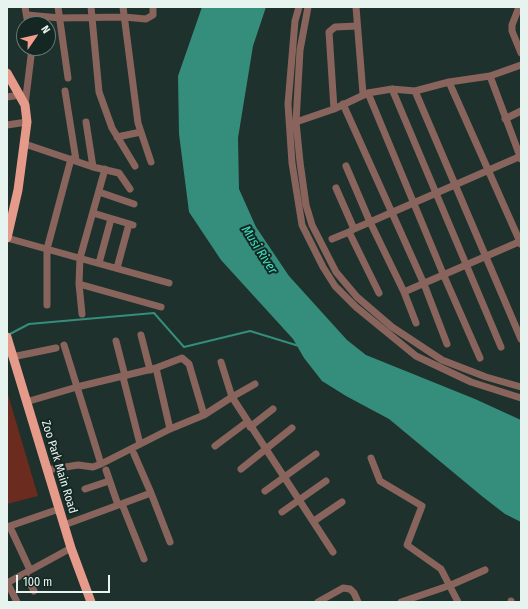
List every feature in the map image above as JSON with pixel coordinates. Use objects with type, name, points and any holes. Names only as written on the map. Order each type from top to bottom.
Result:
[{"type":"main road","points":[[7,73],[25,105],[27,122],[25,144],[9,216],[7,238]]},
{"type":"main road","name":"Zoo Park Main Road","points":[[7,338],[11,361],[26,402],[71,548],[91,602]]},
{"type":"street","points":[[58,7],[68,78]]},
{"type":"street","points":[[91,7],[99,92],[112,128],[134,166]]},
{"type":"street","points":[[123,7],[138,123],[151,162]]},
{"type":"street","points":[[26,11],[60,18],[124,17],[149,19],[153,15],[153,7]]},
{"type":"street","points":[[299,7],[295,21],[288,104],[292,163],[302,225],[323,267],[335,286],[356,307],[416,356],[471,382],[521,398]]},
{"type":"street","points":[[308,7],[300,50],[296,122],[306,205],[312,225],[336,272],[357,297],[392,328],[442,360],[486,377],[521,387]]},
{"type":"street","points":[[356,7],[366,94],[414,202],[444,276],[480,358]]},
{"type":"street","points":[[519,7],[512,25],[512,31],[521,53]]},
{"type":"street","points":[[334,109],[329,32],[336,27],[358,26]]},
{"type":"street","points":[[25,105],[31,56]]},
{"type":"street","points":[[296,122],[334,109],[366,94],[392,89],[416,91],[450,82],[490,76],[521,65]]},
{"type":"street","points":[[332,239],[487,170],[521,157],[505,119],[490,76]]},
{"type":"street","points":[[404,292],[444,276],[486,256],[521,243],[487,170],[450,82]]},
{"type":"street","points":[[392,89],[500,347]]},
{"type":"street","points":[[47,305],[47,249],[74,160],[65,91]]},
{"type":"street","points":[[416,91],[521,339]]},
{"type":"street","points":[[7,97],[20,95]]},
{"type":"street","points":[[343,104],[424,284],[447,344]]},
{"type":"street","points":[[505,119],[521,111]]},
{"type":"street","points":[[7,125],[27,122]]},
{"type":"street","points":[[86,122],[94,167]]},
{"type":"street","points":[[117,137],[141,132]]},
{"type":"street","points":[[25,144],[94,167],[119,172],[130,189]]},
{"type":"street","points":[[346,166],[370,222],[404,292],[416,323]]},
{"type":"street","points":[[82,314],[79,284],[80,258],[105,169]]},
{"type":"street","points":[[336,188],[352,231],[379,293]]},
{"type":"street","points":[[99,192],[134,204]]},
{"type":"street","points":[[93,213],[131,225],[117,268]]},
{"type":"street","points":[[99,263],[111,219]]},
{"type":"street","points":[[7,238],[169,283]]},
{"type":"street","points":[[79,284],[161,307]]},
{"type":"street","points":[[142,335],[170,429]]},
{"type":"street","points":[[116,341],[140,444]]},
{"type":"street","points":[[64,345],[104,467],[144,559]]},
{"type":"street","points":[[11,361],[56,348]]},
{"type":"street","points":[[26,402],[77,387],[153,369],[178,359],[185,360],[189,364],[204,415]]},
{"type":"street","points":[[220,362],[232,397],[333,552]]},
{"type":"street","points":[[47,470],[78,465],[104,467],[140,444],[170,429],[204,415],[255,384]]},
{"type":"street","points":[[215,446],[273,409]]},
{"type":"street","points":[[241,468],[266,450],[292,428]]},
{"type":"street","points":[[134,454],[170,542]]},
{"type":"street","points":[[265,491],[316,454]]},
{"type":"street","points":[[370,458],[380,481],[422,506],[408,545],[441,569],[451,585],[458,602]]},
{"type":"street","points":[[85,489],[109,480]]},
{"type":"street","points":[[282,512],[326,481]]},
{"type":"street","points":[[64,525],[151,493]]},
{"type":"street","points":[[314,521],[342,502]]},
{"type":"street","points":[[34,591],[8,527],[59,509]]},
{"type":"street","points":[[16,602],[7,583],[71,548]]},
{"type":"street","points":[[401,602],[412,600],[485,570]]},
{"type":"street","points":[[318,602],[343,588],[350,589],[354,593],[358,602]]},
{"type":"shaded area","points":[[7,391],[38,496],[7,504]]},
{"type":"water","name":"Musi River","points":[[202,7],[266,7],[253,46],[238,138],[239,189],[256,227],[289,276],[347,340],[366,355],[475,399],[521,420],[521,522],[505,514],[483,497],[389,419],[346,396],[322,381],[304,358],[293,339],[221,260],[189,212],[179,134],[178,76]]},
{"type":"waterway","points":[[8,335],[29,324],[154,313],[184,347],[250,331],[299,346]]}]
